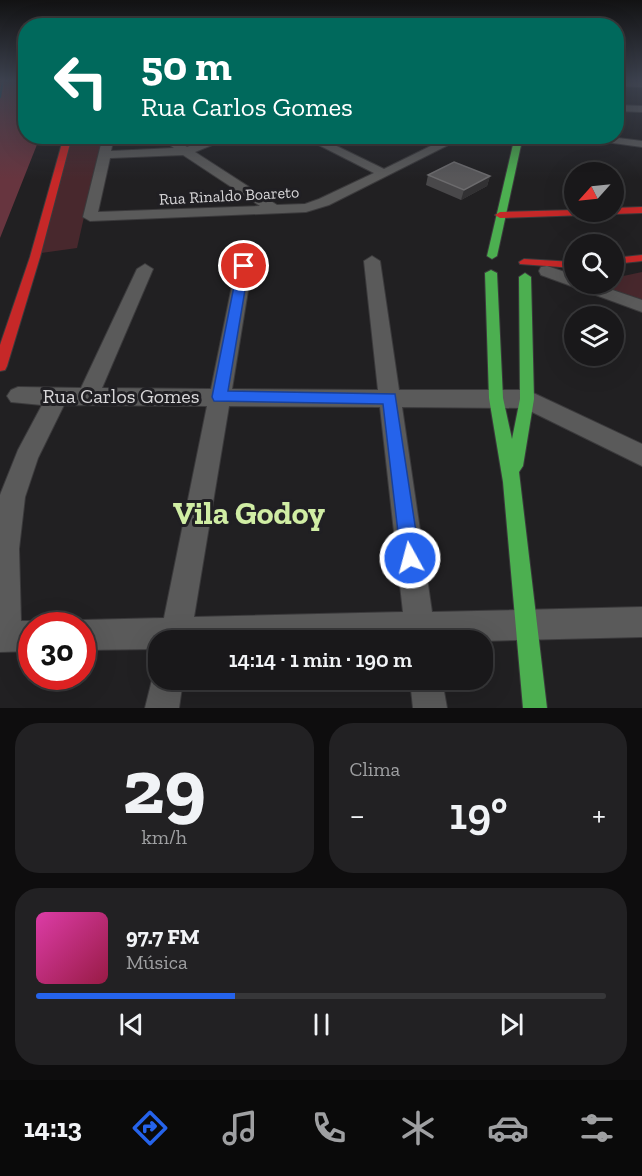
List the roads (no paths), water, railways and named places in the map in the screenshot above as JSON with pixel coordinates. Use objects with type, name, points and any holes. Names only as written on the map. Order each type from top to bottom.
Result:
[{"type":"main road","points":[[43,174],[52,144]]},
{"type":"main road","points":[[0,366],[35,257],[66,144]]},
{"type":"main road","points":[[512,482],[527,399],[513,266],[496,236],[517,144]]},
{"type":"main road","points":[[500,215],[642,210]]},
{"type":"main road","points":[[496,236],[513,266]]},
{"type":"main road","points":[[624,260],[642,258]]},
{"type":"main road","points":[[535,708],[512,482],[496,398],[491,273],[486,262],[547,271],[564,267]]},
{"type":"main road","points":[[513,266],[564,265]]},
{"type":"street","points":[[624,142],[642,144]]},
{"type":"street","points":[[107,144],[105,155],[186,151],[206,144]]},
{"type":"street","points":[[175,144],[277,211]]},
{"type":"street","points":[[323,144],[383,173]]},
{"type":"street","name":"Rua Rinaldo Boareto","points":[[105,155],[90,217],[306,208],[324,202],[444,144]]},
{"type":"street","points":[[372,261],[419,630]]},
{"type":"street","points":[[176,630],[244,266]]},
{"type":"street","points":[[88,396],[145,269]]},
{"type":"street","points":[[547,271],[564,277]]},
{"type":"street","points":[[608,294],[642,306]]},
{"type":"street","name":"Rua Carlos Gomes","points":[[18,396],[527,399],[642,455]]},
{"type":"street","points":[[12,636],[6,539],[12,498],[25,460],[58,396]]},
{"type":"street","points":[[467,630],[525,625],[642,622]]},
{"type":"street","points":[[96,635],[148,636]]},
{"type":"street","points":[[162,708],[165,690]]},
{"type":"street","points":[[427,690],[430,708]]},
{"type":"district","name":"Vila Godoy","points":[[249,513]]}]
